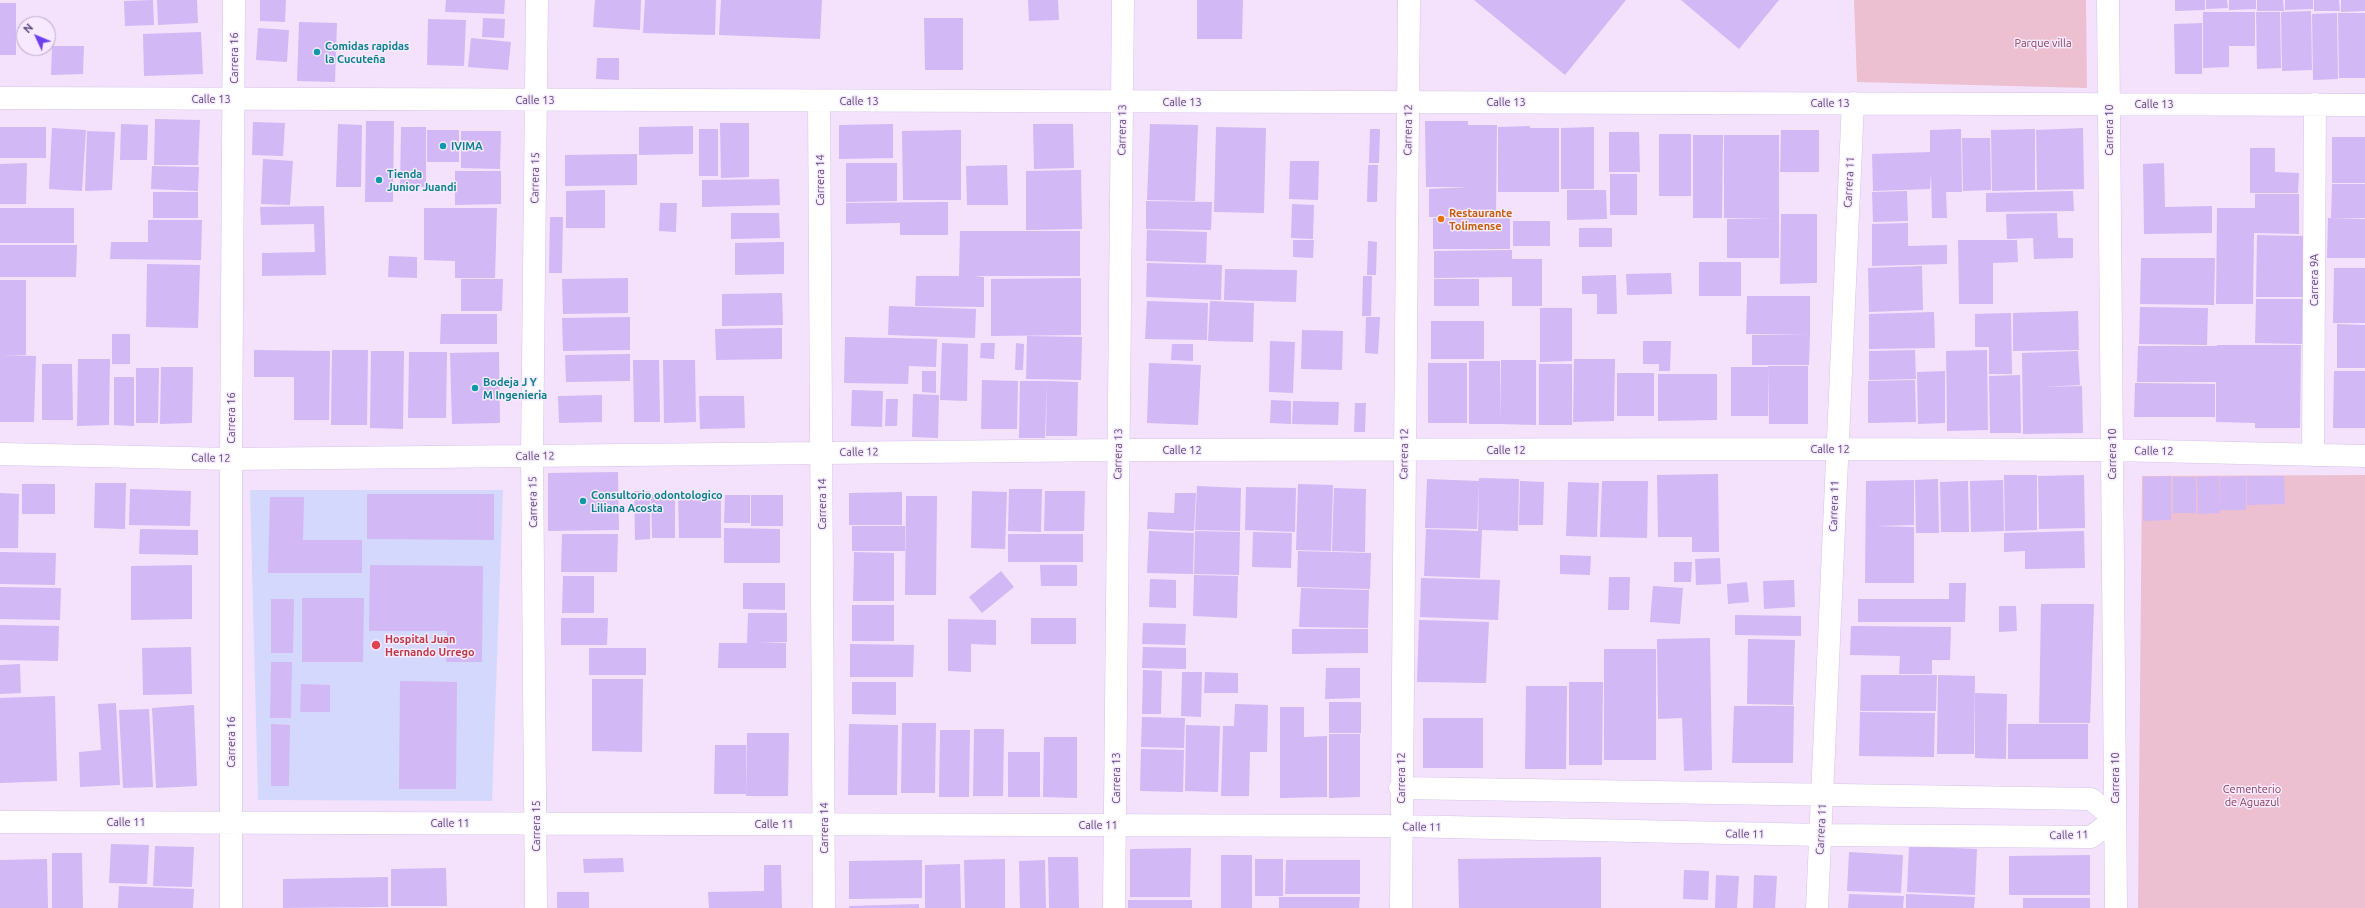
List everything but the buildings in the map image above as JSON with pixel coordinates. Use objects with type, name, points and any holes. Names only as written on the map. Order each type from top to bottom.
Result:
[{"type":"street","name":"Carrera 16","points":[[232,908],[231,459],[234,0]]},
{"type":"street","name":"Carrera 15","points":[[536,908],[532,456],[537,0]]},
{"type":"street","name":"Carrera 13","points":[[1114,908],[1123,0]]},
{"type":"street","name":"Carrera 12","points":[[1400,908],[1408,0]]},
{"type":"street","name":"Carrera 10","points":[[2108,0],[2116,908]]},
{"type":"street","name":"Calle 13","points":[[0,98],[2365,105]]},
{"type":"street","name":"Carrera 14","points":[[819,101],[824,908]]},
{"type":"street","name":"Carrera 11","points":[[1817,908],[1852,103]]},
{"type":"street","name":"Carrera 9A","points":[[2313,455],[2315,104]]},
{"type":"street","name":"Calle 12","points":[[0,454],[231,459],[1118,450],[1836,449],[2112,450],[2365,456]]},
{"type":"street","points":[[1400,788],[2091,799],[2115,819]]},
{"type":"street","name":"Calle 11","points":[[0,822],[1401,826],[1821,835],[2092,837],[2115,819]]},
{"type":"shaded area","name":"Hospital Juan Hernando Urrego","points":[[250,490],[503,490],[492,801],[258,800]]},
{"type":"green space","name":"Parque villa","points":[[1854,0],[2086,0],[2087,88],[1857,82]]},
{"type":"green space","name":"Cementerio de Aguazul","points":[[2365,475],[2365,908],[2138,908],[2142,476]]},
{"type":"place","name":"Comidas rapidas la Cucuteña","points":[[317,52]]},
{"type":"place","name":"IVIMA","points":[[443,146]]},
{"type":"place","name":"Tienda Junior Juandi","points":[[379,180]]},
{"type":"place","name":"Restaurante Tolimense","points":[[1441,219]]},
{"type":"place","name":"Bodeja J Y M Ingenieria","points":[[475,388]]},
{"type":"place","name":"Consultorio odontologico Liliana Acosta","points":[[583,501]]},
{"type":"place","name":"Hospital Juan Hernando Urrego","points":[[376,645]]}]
